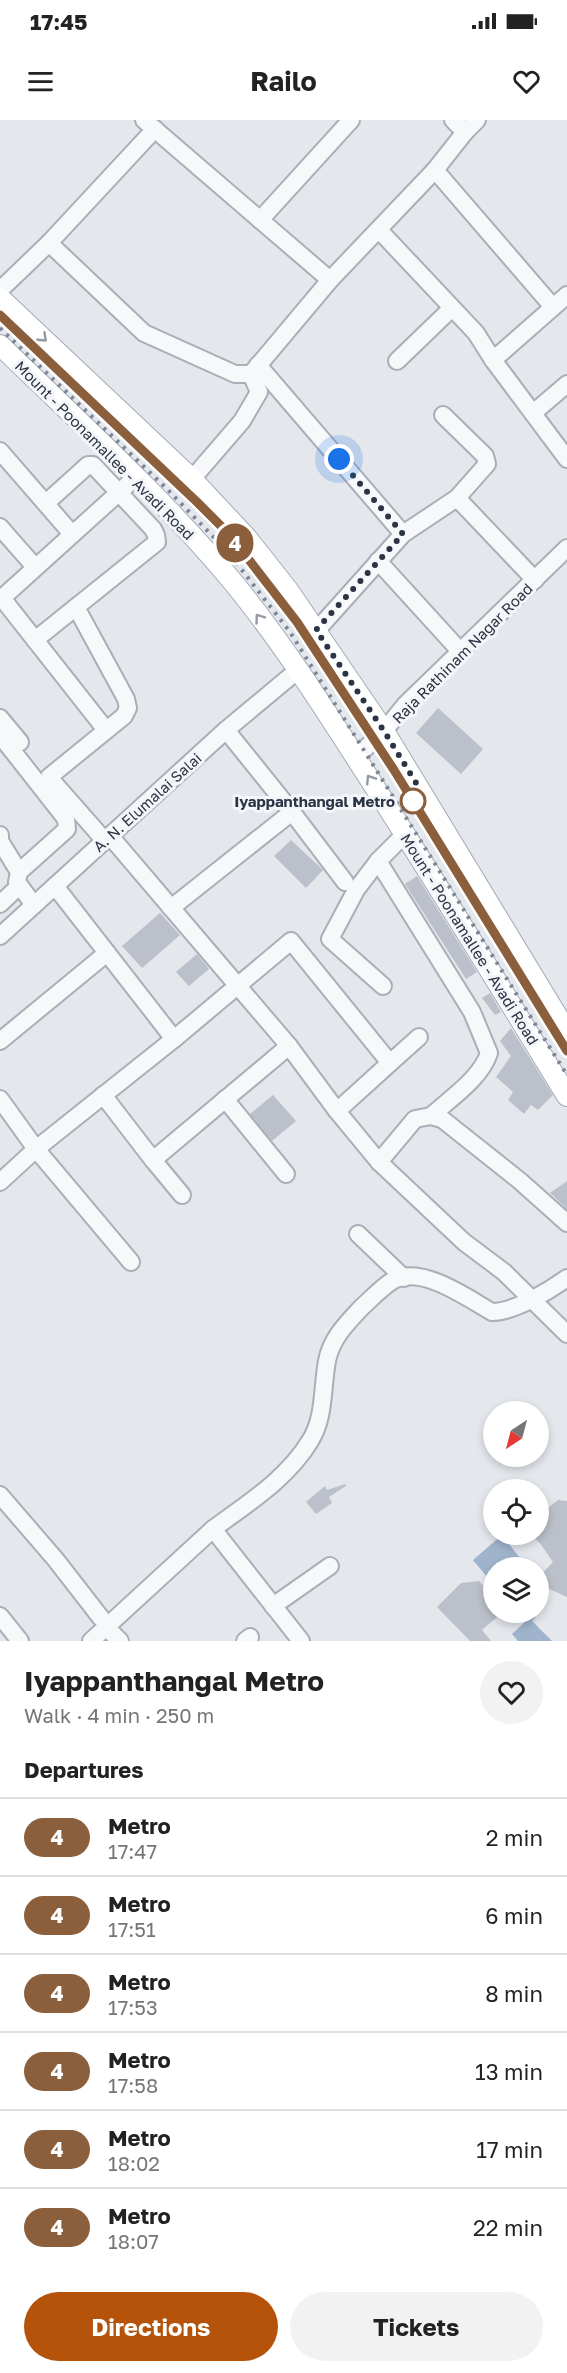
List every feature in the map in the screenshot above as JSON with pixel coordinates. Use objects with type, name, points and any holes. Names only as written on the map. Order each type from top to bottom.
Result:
[{"type":"main road","points":[[0,298],[192,479],[247,538],[316,630],[384,731],[567,1032]]},
{"type":"main road","name":"Mount - Poonamallee - Avadi Road","points":[[0,345],[136,477],[233,583],[298,670],[356,757],[453,908],[567,1096]]},
{"type":"street","points":[[260,220],[351,120]]},
{"type":"street","points":[[0,290],[48,243],[149,124],[330,279]]},
{"type":"street","points":[[48,243],[144,333],[235,374],[254,370],[330,279],[435,170],[465,124]]},
{"type":"street","points":[[435,170],[553,307]]},
{"type":"street","points":[[379,230],[476,333],[493,360],[567,459]]},
{"type":"street","points":[[493,360],[567,295]]},
{"type":"street","points":[[397,361],[452,308]]},
{"type":"street","points":[[192,479],[242,421],[259,392],[254,370]]},
{"type":"street","points":[[254,370],[403,534]]},
{"type":"street","points":[[532,413],[567,384]]},
{"type":"street","points":[[316,630],[403,534],[457,498],[486,466],[488,460],[443,415]]},
{"type":"street","points":[[0,451],[72,534]]},
{"type":"street","points":[[35,640],[157,542],[153,529],[93,465],[88,465],[46,503]]},
{"type":"street","points":[[106,730],[0,598],[136,477]]},
{"type":"street","points":[[457,498],[535,579]]},
{"type":"street","points":[[0,527],[35,567]]},
{"type":"street","name":"Raja Rathinam Nagar Road","points":[[356,757],[384,731],[405,705],[567,548]]},
{"type":"street","points":[[378,561],[460,651]]},
{"type":"street","points":[[49,777],[124,716],[128,708],[126,699],[76,607]]},
{"type":"street","name":"A. N. Elumalai Salai","points":[[0,936],[225,730],[298,670]]},
{"type":"street","points":[[0,718],[49,777],[171,908],[237,985],[289,1046],[337,1111],[379,1162],[464,1242],[504,1272],[567,1334]]},
{"type":"street","points":[[225,730],[345,882]]},
{"type":"street","points":[[0,735],[66,819],[67,829],[19,879],[0,904]]},
{"type":"street","points":[[171,908],[292,812]]},
{"type":"street","points":[[383,986],[330,939],[356,890],[378,861],[405,834]]},
{"type":"street","points":[[0,835],[0,841],[34,905]]},
{"type":"street","points":[[378,861],[472,1012],[489,1053],[482,1070],[431,1116]]},
{"type":"street","points":[[55,886],[174,1039]]},
{"type":"street","points":[[0,1182],[36,1149],[174,1039],[291,941],[390,1063]]},
{"type":"street","points":[[0,1041],[107,953]]},
{"type":"street","points":[[337,1111],[419,1037]]},
{"type":"street","points":[[153,1160],[289,1046]]},
{"type":"street","points":[[104,1095],[182,1195]]},
{"type":"street","points":[[0,1099],[36,1149],[131,1262]]},
{"type":"street","points":[[225,1099],[286,1174]]},
{"type":"street","points":[[379,1162],[415,1119],[431,1116],[442,1119],[520,1181],[567,1223]]},
{"type":"street","points":[[358,1234],[404,1278]]},
{"type":"street","points":[[91,1641],[104,1623],[213,1529],[275,1482],[294,1463],[312,1439],[321,1412],[327,1358],[335,1339],[346,1324],[374,1296],[394,1280],[417,1275],[437,1282],[492,1312],[502,1312],[531,1299],[567,1278]]},
{"type":"street","points":[[0,1495],[56,1560],[120,1641]]},
{"type":"street","points":[[213,1529],[301,1641]]},
{"type":"street","points":[[273,1606],[330,1566]]},
{"type":"street","points":[[0,1616],[20,1641]]},
{"type":"water","points":[[490,1545],[510,1545],[519,1557],[483,1557],[483,1572],[473,1560]]},
{"type":"water","points":[[524,1623],[534,1623],[552,1641],[518,1641],[512,1634]]},
{"type":"building","points":[[438,708],[483,749],[461,774],[416,733]]},
{"type":"building","points":[[291,840],[323,870],[306,888],[274,856]]},
{"type":"building","points":[[417,876],[477,972],[466,979],[405,884]]},
{"type":"building","points":[[160,913],[180,935],[142,968],[122,946]]},
{"type":"building","points":[[197,954],[209,969],[189,986],[176,972]]},
{"type":"building","points":[[490,993],[501,1012],[495,1015],[482,998]]},
{"type":"building","points":[[511,1028],[553,1095],[538,1110],[531,1105],[524,1114],[508,1100],[513,1092],[496,1077],[511,1056],[500,1041]]},
{"type":"building","points":[[273,1095],[296,1121],[272,1141],[250,1114]]},
{"type":"building","points":[[567,1181],[567,1209],[550,1193]]},
{"type":"building","points":[[345,1484],[346,1486],[329,1497],[332,1503],[316,1514],[306,1502],[325,1486],[327,1490]]},
{"type":"building","points":[[558,1500],[567,1501],[567,1597],[549,1589],[549,1566],[553,1562],[541,1545],[549,1545],[549,1507]]},
{"type":"building","points":[[479,1581],[483,1586],[483,1623],[490,1623],[482,1630],[491,1641],[470,1641],[437,1607],[461,1583]]},
{"type":"railway","points":[[0,315],[181,485],[229,534],[297,622],[395,770],[567,1051]]},
{"type":"railway","points":[[0,328],[166,488],[228,552],[290,632],[567,1075]]},
{"type":"metro line","name":"4","points":[[0,315],[181,485],[229,534],[297,622],[394,770],[567,1051]]},
{"type":"place","name":"Iyappanthangal Metro","points":[[413,801]]},
{"type":"route","points":[[339,459],[403,534],[316,630],[418,786],[413,801]]}]
